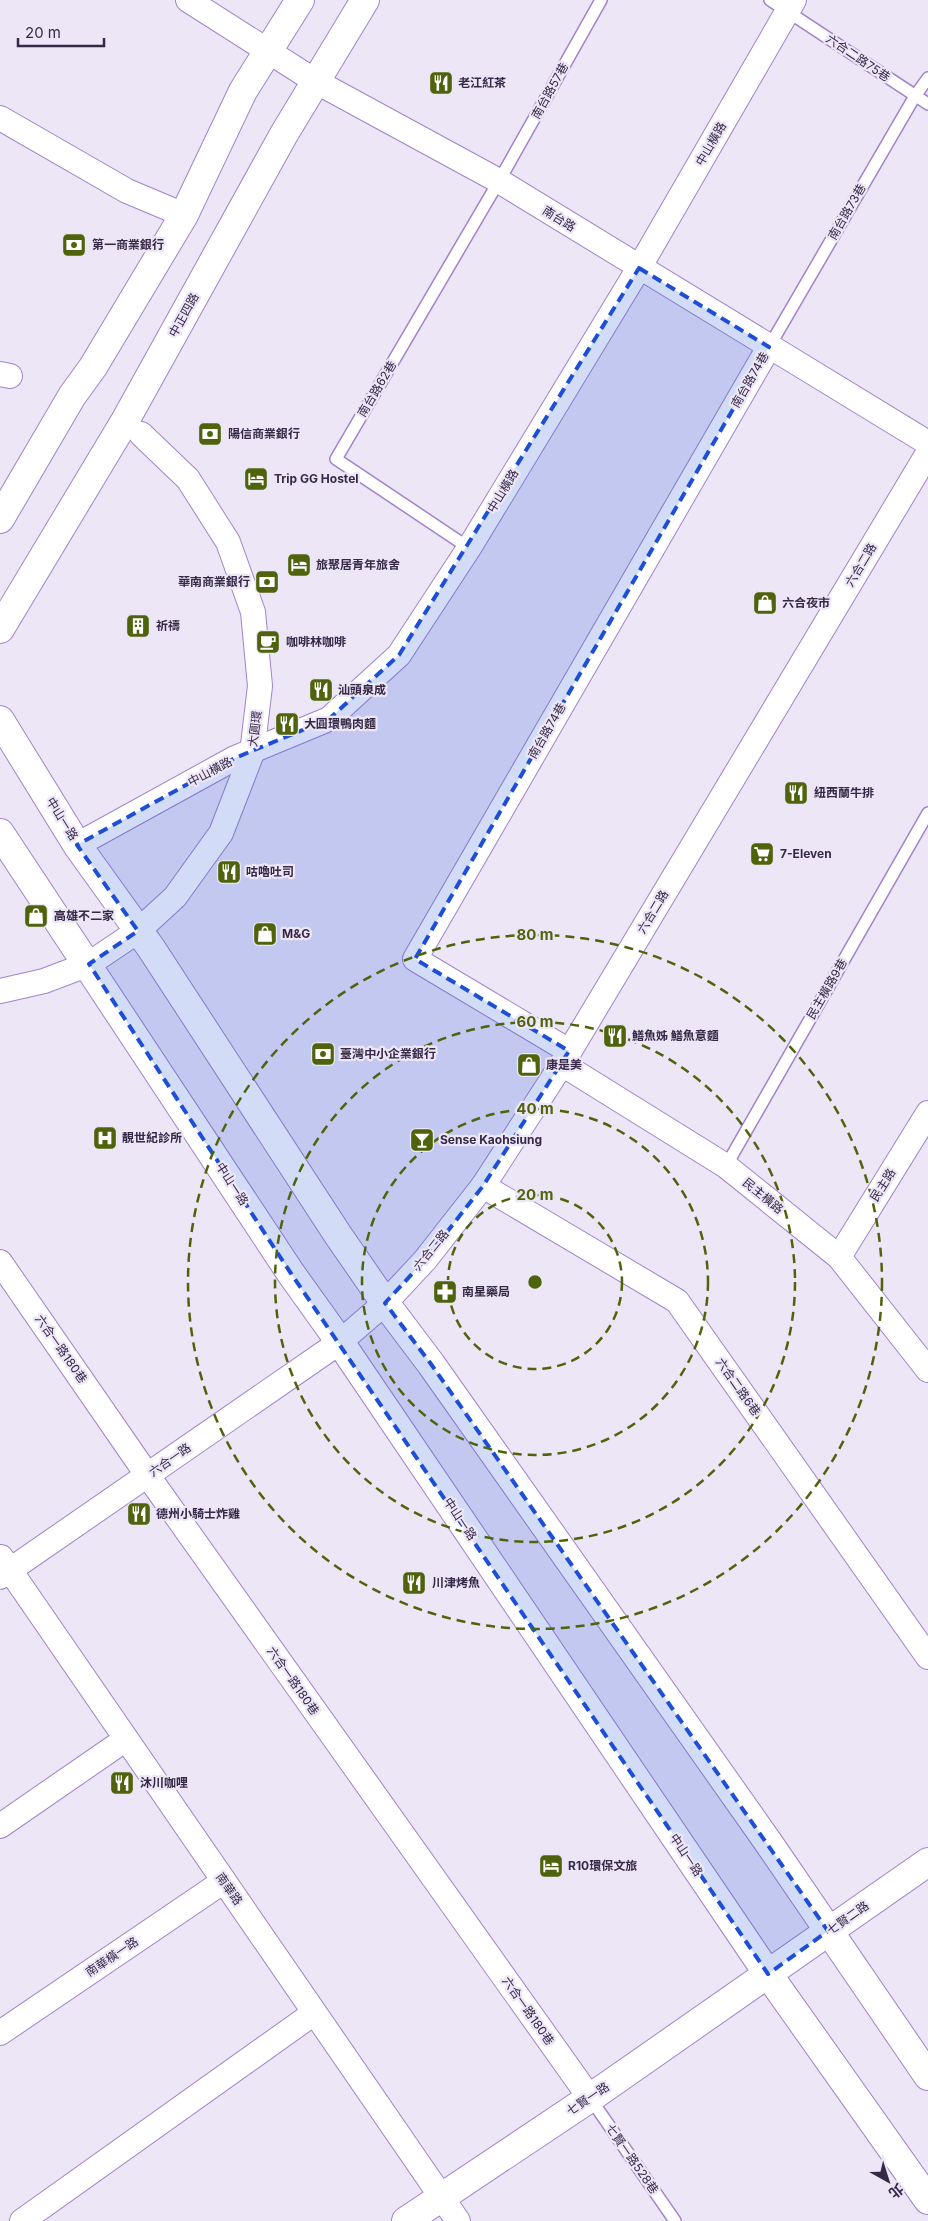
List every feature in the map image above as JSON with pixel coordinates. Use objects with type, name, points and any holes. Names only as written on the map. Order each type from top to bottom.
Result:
[{"type":"main road","points":[[0,519],[72,396],[93,367],[184,215],[243,91],[300,0]]},
{"type":"main road","name":"中正四路","points":[[0,629],[125,421],[284,134],[365,0]]},
{"type":"main road","name":"中山一路","points":[[0,720],[77,845],[138,931],[385,1303],[432,1364],[928,2076]]},
{"type":"main road","name":"中山一路","points":[[0,833],[89,964],[282,1261],[340,1342],[768,1974],[928,2200]]},
{"type":"main road","name":"七賢二路","points":[[768,1974],[928,1862]]},
{"type":"main road","name":"七賢一路","points":[[406,2221],[590,2098],[768,1974]]},
{"type":"street","name":"南台路","points":[[188,0],[315,81],[499,182],[928,443]]},
{"type":"street","name":"中山橫路","points":[[77,845],[235,758],[252,753],[329,718],[399,655],[469,548],[639,268],[784,4]]},
{"type":"street","points":[[0,118],[126,190],[184,215]]},
{"type":"street","name":"南台路74巷","points":[[566,1058],[415,959],[769,347]]},
{"type":"street","name":"大圓環","points":[[0,991],[44,981],[89,964],[138,931],[175,897],[221,833],[252,753],[260,686],[253,612],[250,603],[228,542],[188,479],[142,434]]},
{"type":"street","name":"六合二路","points":[[340,1342],[385,1303],[425,1260],[483,1186],[566,1058],[928,453]]},
{"type":"street","name":"民主橫路","points":[[566,1058],[726,1166],[839,1257],[928,1370]]},
{"type":"street","name":"民主路","points":[[839,1257],[928,1113]]},
{"type":"street","name":"六合二路6巷","points":[[483,1186],[677,1301],[928,1657]]},
{"type":"street","name":"六合一路180巷","points":[[0,1262],[148,1476],[590,2098]]},
{"type":"street","name":"六合一路","points":[[3,1568],[148,1476],[340,1342]]},
{"type":"street","name":"南華路","points":[[3,1568],[126,1739],[458,2221]]},
{"type":"street","points":[[0,1826],[126,1739]]},
{"type":"street","name":"南華橫一路","points":[[0,2033],[224,1881]]},
{"type":"street","points":[[22,2221],[314,2013]]},
{"type":"lane","name":"南台路57巷","points":[[499,182],[601,0]]},
{"type":"lane","name":"六合二路75巷","points":[[784,4],[928,104]]},
{"type":"lane","name":"南台路73巷","points":[[769,347],[915,96],[928,78]]},
{"type":"lane","name":"南台路62巷","points":[[469,548],[336,459],[499,182]]},
{"type":"lane","name":"民主橫路9巷","points":[[726,1166],[928,812]]},
{"type":"lane","name":"七賢一路528巷","points":[[590,2098],[675,2221]]},
{"type":"highlighted area","points":[[639,268],[769,347],[415,959],[569,1051],[483,1186],[425,1260],[385,1303],[431,1364],[828,1931],[768,1974],[290,1272],[89,964],[138,931],[77,845],[235,758],[329,719],[399,655]]},
{"type":"place","name":"老江紅茶","points":[[441,83]]},
{"type":"place","name":"第一商業銀行","points":[[74,245]]},
{"type":"place","name":"陽信商業銀行","points":[[210,434]]},
{"type":"place","name":"Trip GG Hostel","points":[[256,479]]},
{"type":"place","name":"旅聚居青年旅舍","points":[[299,565]]},
{"type":"place","name":"華南商業銀行","points":[[267,582]]},
{"type":"place","name":"六合夜市","points":[[765,603]]},
{"type":"place","name":"祈禱","points":[[138,626]]},
{"type":"place","name":"咖啡林咖啡","points":[[268,642]]},
{"type":"place","name":"汕頭泉成","points":[[321,690]]},
{"type":"place","name":"大圓環鴨肉麵","points":[[287,724]]},
{"type":"place","name":"紐西蘭牛排","points":[[796,793]]},
{"type":"place","name":"7-Eleven","points":[[762,854]]},
{"type":"place","name":"咕嚕吐司","points":[[229,872]]},
{"type":"place","name":"高雄不二家","points":[[36,916]]},
{"type":"place","name":"M&G","points":[[265,934]]},
{"type":"place","name":"鱔魚姊 鱔魚意麵","points":[[615,1036]]},
{"type":"place","name":"臺灣中小企業銀行","points":[[323,1054]]},
{"type":"place","name":"康是美","points":[[529,1065]]},
{"type":"place","name":"靚世紀診所","points":[[105,1138]]},
{"type":"place","name":"Sense Kaohsiung","points":[[422,1140]]},
{"type":"place","name":"南星藥局","points":[[445,1292]]},
{"type":"place","name":"德州小騎士炸雞","points":[[139,1514]]},
{"type":"place","name":"川津烤魚","points":[[414,1583]]},
{"type":"place","name":"沐川咖哩","points":[[122,1783]]},
{"type":"place","name":"R10環保文旅","points":[[551,1866]]}]
